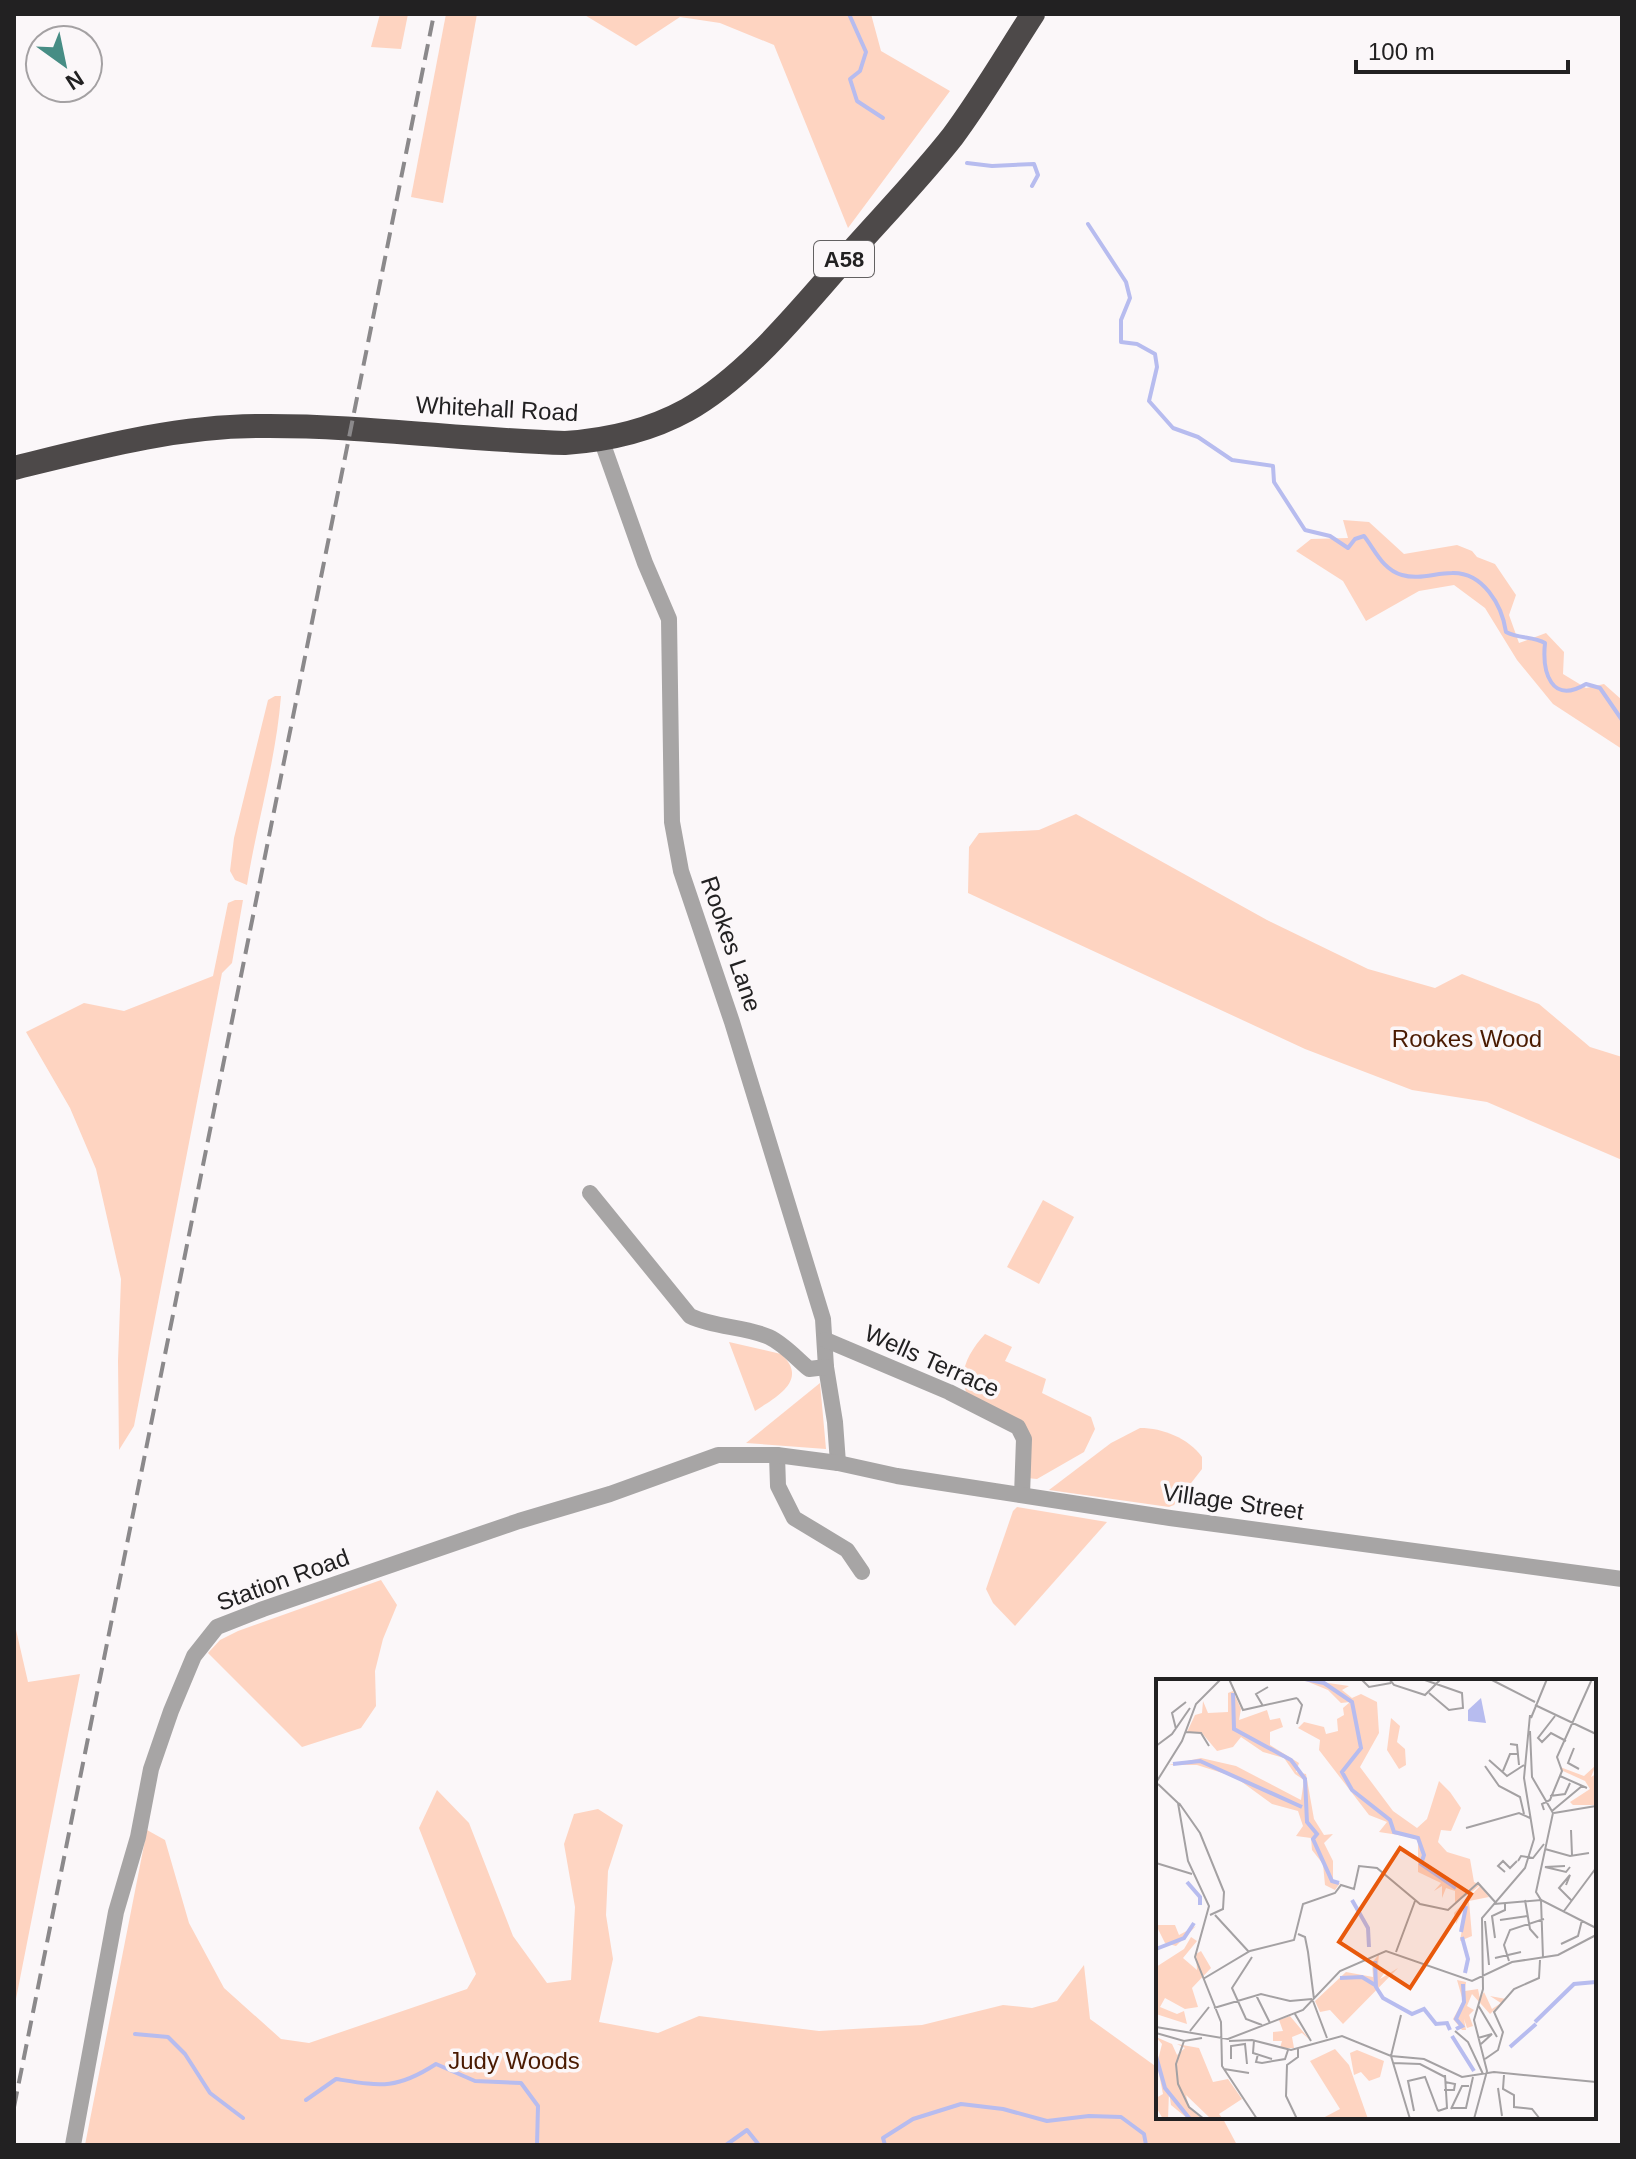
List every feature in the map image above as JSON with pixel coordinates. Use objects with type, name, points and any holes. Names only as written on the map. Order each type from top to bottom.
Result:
[{"type":"highway","name":"Whitehall Road","points":[[14,468],[144,437],[259,426],[565,443],[601,439],[658,425],[691,408],[768,345],[953,135],[1033,14]]},
{"type":"street","name":"Rookes Lane","points":[[601,439],[645,563],[669,619],[672,822],[681,871],[772,1147],[823,1319],[838,1463]]},
{"type":"street","points":[[590,1193],[690,1316],[704,1323],[767,1336],[785,1347],[809,1369],[826,1367]]},
{"type":"street","name":"Wells Terrace","points":[[826,1340],[949,1392],[1018,1427],[1024,1439],[1022,1495]]},
{"type":"street","name":"Station Road","points":[[73,2145],[116,1912],[138,1837],[151,1769],[194,1656],[217,1627],[718,1455],[777,1455],[838,1463]]},
{"type":"street","points":[[777,1455],[778,1486],[794,1518],[847,1550],[862,1572]]},
{"type":"street","name":"Village Street","points":[[838,1463],[897,1476],[1170,1518],[1622,1579]]},
{"type":"green space","points":[[380,14],[408,14],[401,49],[371,47]]},
{"type":"green space","points":[[446,14],[477,14],[443,203],[411,197]]},
{"type":"green space","points":[[583,14],[871,14],[881,51],[950,91],[848,228],[774,45],[720,23],[680,17],[636,46]]},
{"type":"green space","points":[[1343,520],[1369,522],[1404,554],[1457,545],[1495,564],[1516,595],[1509,615],[1519,643],[1546,633],[1564,652],[1563,674],[1586,688],[1604,684],[1622,700],[1622,749],[1553,704],[1517,660],[1485,608],[1454,585],[1419,591],[1366,621],[1343,581],[1296,551],[1311,539],[1348,538]]},
{"type":"green space","points":[[281,696],[279,720],[247,885],[235,880],[230,871],[234,838],[268,700]]},
{"type":"green space","name":"Rookes Wood","points":[[1076,814],[1267,920],[1368,969],[1435,988],[1462,974],[1539,1004],[1590,1047],[1622,1057],[1622,1160],[1487,1102],[1412,1090],[1305,1049],[968,893],[969,847],[979,833],[1039,830]]},
{"type":"green space","points":[[243,900],[232,963],[222,973],[134,1426],[119,1450],[121,1279],[96,1169],[70,1108],[26,1032],[84,1003],[124,1011],[213,976],[228,903]]},
{"type":"green space","points":[[1043,1200],[1074,1217],[1039,1284],[1007,1267]]},
{"type":"green space","points":[[985,1334],[1012,1347],[1005,1361],[1046,1379],[1042,1393],[1091,1417],[1095,1429],[1084,1452],[1037,1479],[1027,1478],[1027,1432],[970,1400],[966,1391],[966,1365]]},
{"type":"green space","points":[[729,1342],[781,1354],[789,1363],[791,1380],[780,1394],[755,1411]]},
{"type":"green space","points":[[820,1383],[826,1449],[746,1443]]},
{"type":"green space","points":[[1140,1428],[1174,1435],[1190,1444],[1202,1457],[1202,1469],[1174,1505],[1169,1507],[1049,1490],[1111,1443]]},
{"type":"green space","points":[[1017,1507],[1107,1522],[1015,1626],[993,1603],[986,1589]]},
{"type":"green space","points":[[381,1580],[397,1605],[383,1639],[375,1671],[376,1706],[361,1728],[302,1747],[208,1653],[220,1640],[238,1631]]},
{"type":"green space","points":[[14,1621],[28,1682],[80,1674],[14,2009]]},
{"type":"green space","name":"Judy Woods","points":[[437,1790],[469,1823],[513,1936],[547,1983],[571,1980],[575,1907],[564,1844],[574,1814],[598,1809],[623,1825],[608,1871],[606,1915],[613,1959],[599,2022],[658,2033],[699,2016],[819,2031],[922,2025],[1003,2005],[1032,2008],[1057,2001],[1084,1965],[1090,2019],[1156,2067],[1156,2119],[1223,2119],[1237,2145],[85,2145],[147,1830],[165,1840],[189,1923],[224,1988],[281,2039],[309,2043],[467,1989],[476,1974],[419,1828]]},
{"type":"waterway","points":[[849,14],[866,52],[860,71],[850,79],[857,101],[883,118]]},
{"type":"waterway","points":[[967,163],[992,166],[1034,164],[1038,175],[1032,186]]},
{"type":"waterway","points":[[1088,224],[1126,282],[1130,298],[1121,320],[1121,342],[1137,344],[1155,354],[1157,367],[1149,401],[1173,428],[1198,437],[1232,460],[1273,466],[1274,482],[1305,530],[1330,536],[1348,548],[1355,539],[1364,536],[1385,564],[1402,575],[1421,577],[1452,573],[1473,578],[1495,601],[1506,632],[1545,643],[1547,674],[1557,688],[1564,691],[1586,684],[1600,688],[1622,720]]},
{"type":"waterway","points":[[135,2034],[168,2037],[185,2054],[210,2093],[243,2118]]},
{"type":"waterway","points":[[306,2100],[336,2079],[388,2084],[410,2078],[436,2064],[475,2081],[521,2083],[538,2106],[537,2145]]},
{"type":"waterway","points":[[885,2145],[883,2138],[913,2119],[961,2104],[1003,2109],[1047,2121],[1089,2116],[1121,2117],[1144,2134],[1146,2145]]},
{"type":"waterway","points":[[726,2145],[747,2130],[759,2145]]},
{"type":"railway","points":[[14,2107],[434,14]]}]
